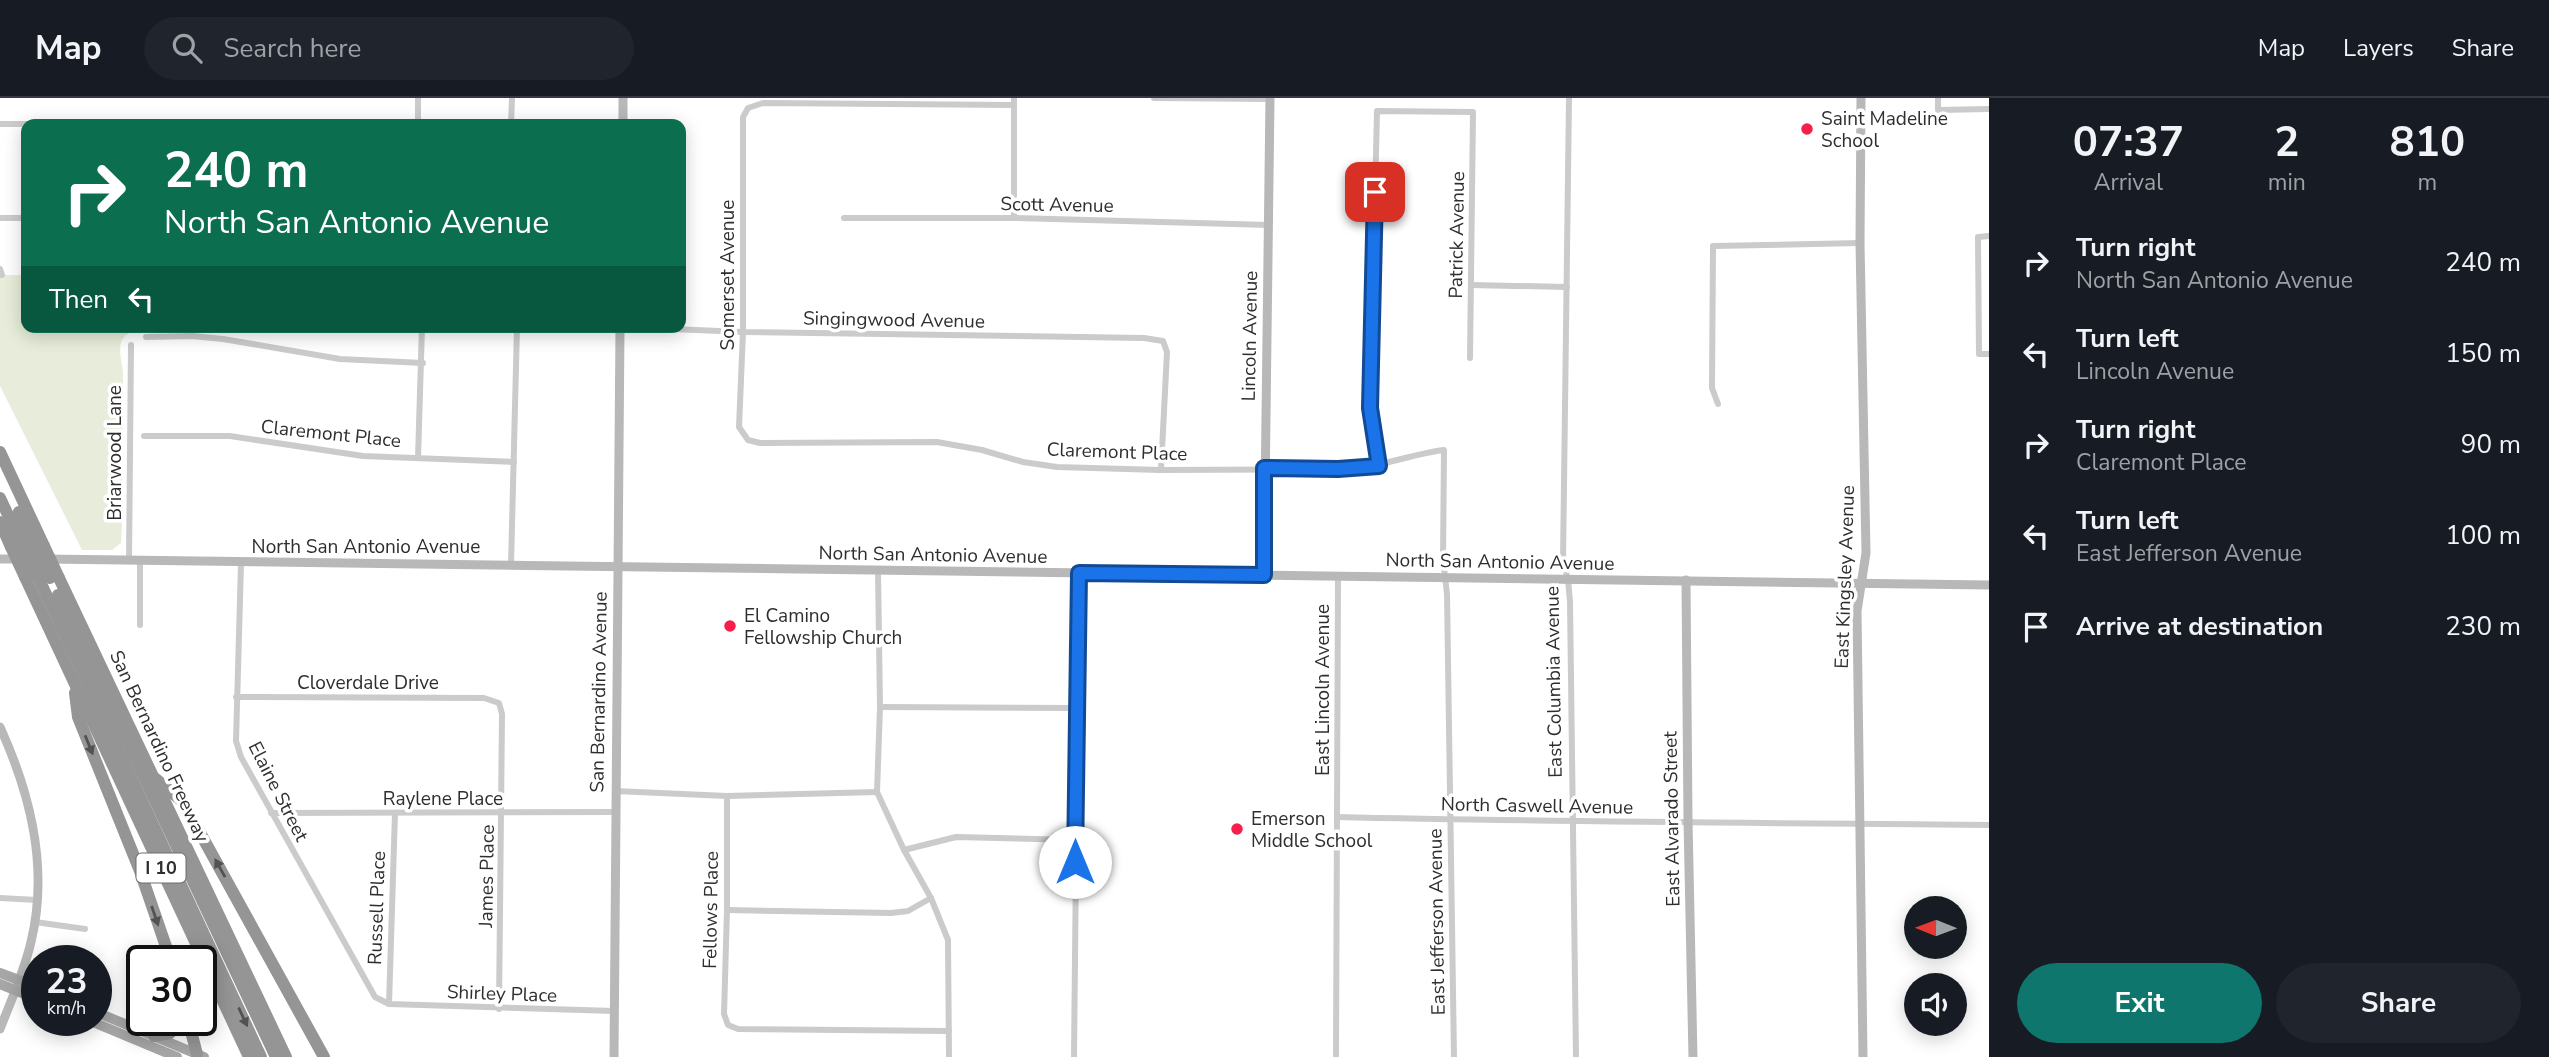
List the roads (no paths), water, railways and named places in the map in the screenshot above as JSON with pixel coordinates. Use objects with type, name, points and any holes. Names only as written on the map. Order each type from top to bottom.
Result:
[{"type":"highway","name":"San Bernardino Freeway","points":[[0,452],[28,547],[153,776],[286,1057]]},
{"type":"highway","points":[[0,472],[28,547]]},
{"type":"highway","points":[[0,498],[28,547]]},
{"type":"highway","name":"San Bernardino Freeway","points":[[0,522],[28,547],[43,577],[73,679],[249,1057]]},
{"type":"highway","points":[[43,577],[261,1057]]},
{"type":"highway","points":[[43,577],[276,1057]]},
{"type":"highway","points":[[73,679],[78,717],[140,872],[165,945]]},
{"type":"highway","points":[[153,776],[183,802],[324,1057]]},
{"type":"highway","points":[[193,1036],[200,1056]]},
{"type":"main road","points":[[623,98],[623,119]]},
{"type":"main road","name":"East Kingsley Avenue","points":[[1861,98],[1860,243],[1866,553],[1857,611],[1863,1057]]},
{"type":"main road","name":"Lincoln Avenue","points":[[1264,575],[1270,99]]},
{"type":"main road","name":"San Bernardino Avenue","points":[[614,1057],[614,813],[622,333]]},
{"type":"main road","name":"North San Antonio Avenue","points":[[0,559],[1989,585]]},
{"type":"main road","name":"East Alvarado Street","points":[[1686,580],[1693,1057]]},
{"type":"main road","points":[[0,727],[4,748],[27,794],[38,868],[31,942],[0,1029]]},
{"type":"main road","points":[[0,973],[21,988]]},
{"type":"main road","points":[[0,984],[21,985]]},
{"type":"main road","points":[[112,1030],[177,1057]]},
{"type":"main road","points":[[154,1036],[200,1056]]},
{"type":"street","points":[[418,98],[418,119]]},
{"type":"street","points":[[511,119],[512,98]]},
{"type":"street","points":[[1154,98],[1270,99]]},
{"type":"street","name":"East Columbia Avenue","points":[[1569,98],[1563,562],[1568,579],[1576,1057]]},
{"type":"street","points":[[1938,98],[1938,110],[1989,109]]},
{"type":"street","points":[[1014,102],[1014,218]]},
{"type":"street","name":"Somerset Avenue","points":[[748,440],[739,428],[743,332],[743,117],[748,108],[762,103],[1014,102]]},
{"type":"street","name":"Patrick Avenue","points":[[1379,466],[1370,408],[1377,111],[1473,112],[1470,358]]},
{"type":"street","points":[[0,124],[21,124]]},
{"type":"street","points":[[0,218],[21,218]]},
{"type":"street","name":"Scott Avenue","points":[[844,218],[1014,218],[1269,225]]},
{"type":"street","points":[[1989,236],[1978,237],[1979,354],[1989,355]]},
{"type":"street","points":[[1718,404],[1712,388],[1713,246],[1860,243]]},
{"type":"street","points":[[1471,285],[1567,287]]},
{"type":"street","name":"Singingwood Avenue","points":[[686,330],[1144,338],[1163,341],[1167,352],[1161,470]]},
{"type":"street","points":[[418,458],[422,333]]},
{"type":"street","points":[[511,565],[517,333]]},
{"type":"street","points":[[146,337],[192,336],[340,359],[422,363]]},
{"type":"street","name":"Briarwood Lane","points":[[129,561],[131,345]]},
{"type":"street","name":"Claremont Place","points":[[144,436],[230,436],[350,454],[514,462]]},
{"type":"street","name":"Claremont Place","points":[[748,440],[760,443],[937,442],[1057,467],[1161,470],[1346,469],[1379,466],[1410,456],[1444,450]]},
{"type":"street","name":"East Jefferson Avenue","points":[[1444,450],[1454,1057]]},
{"type":"street","points":[[140,561],[140,625]]},
{"type":"street","name":"Elaine Street","points":[[241,563],[236,697],[238,749],[366,985],[374,997],[389,1004]]},
{"type":"street","points":[[878,571],[880,708],[877,792],[904,850],[931,898],[948,940],[949,1057]]},
{"type":"street","points":[[1074,1057],[1079,573]]},
{"type":"street","name":"East Lincoln Avenue","points":[[1336,1057],[1338,576]]},
{"type":"street","name":"Cloverdale Drive","points":[[236,697],[484,698],[499,703]]},
{"type":"street","name":"James Place","points":[[499,703],[502,715],[499,1009]]},
{"type":"street","points":[[880,708],[1077,708]]},
{"type":"street","points":[[615,791],[727,796],[877,792]]},
{"type":"street","name":"Fellows Place","points":[[727,796],[723,1014],[728,1025],[738,1029],[949,1031]]},
{"type":"street","name":"Raylene Place","points":[[271,813],[614,813]]},
{"type":"street","name":"Russell Place","points":[[389,1004],[395,813]]},
{"type":"street","name":"North Caswell Avenue","points":[[1337,817],[1571,822],[1989,825]]},
{"type":"street","points":[[904,850],[956,837],[1075,840]]},
{"type":"street","points":[[0,898],[37,900]]},
{"type":"street","points":[[727,910],[891,913],[908,911],[931,898]]},
{"type":"street","points":[[35,922],[85,929]]},
{"type":"street","name":"Shirley Place","points":[[389,1004],[614,1011]]},
{"type":"place","name":"Saint Madeline School","points":[[1807,129]]},
{"type":"place","name":"El Camino Fellowship Church","points":[[730,626]]},
{"type":"place","name":"Emerson Middle School","points":[[1237,829]]}]
